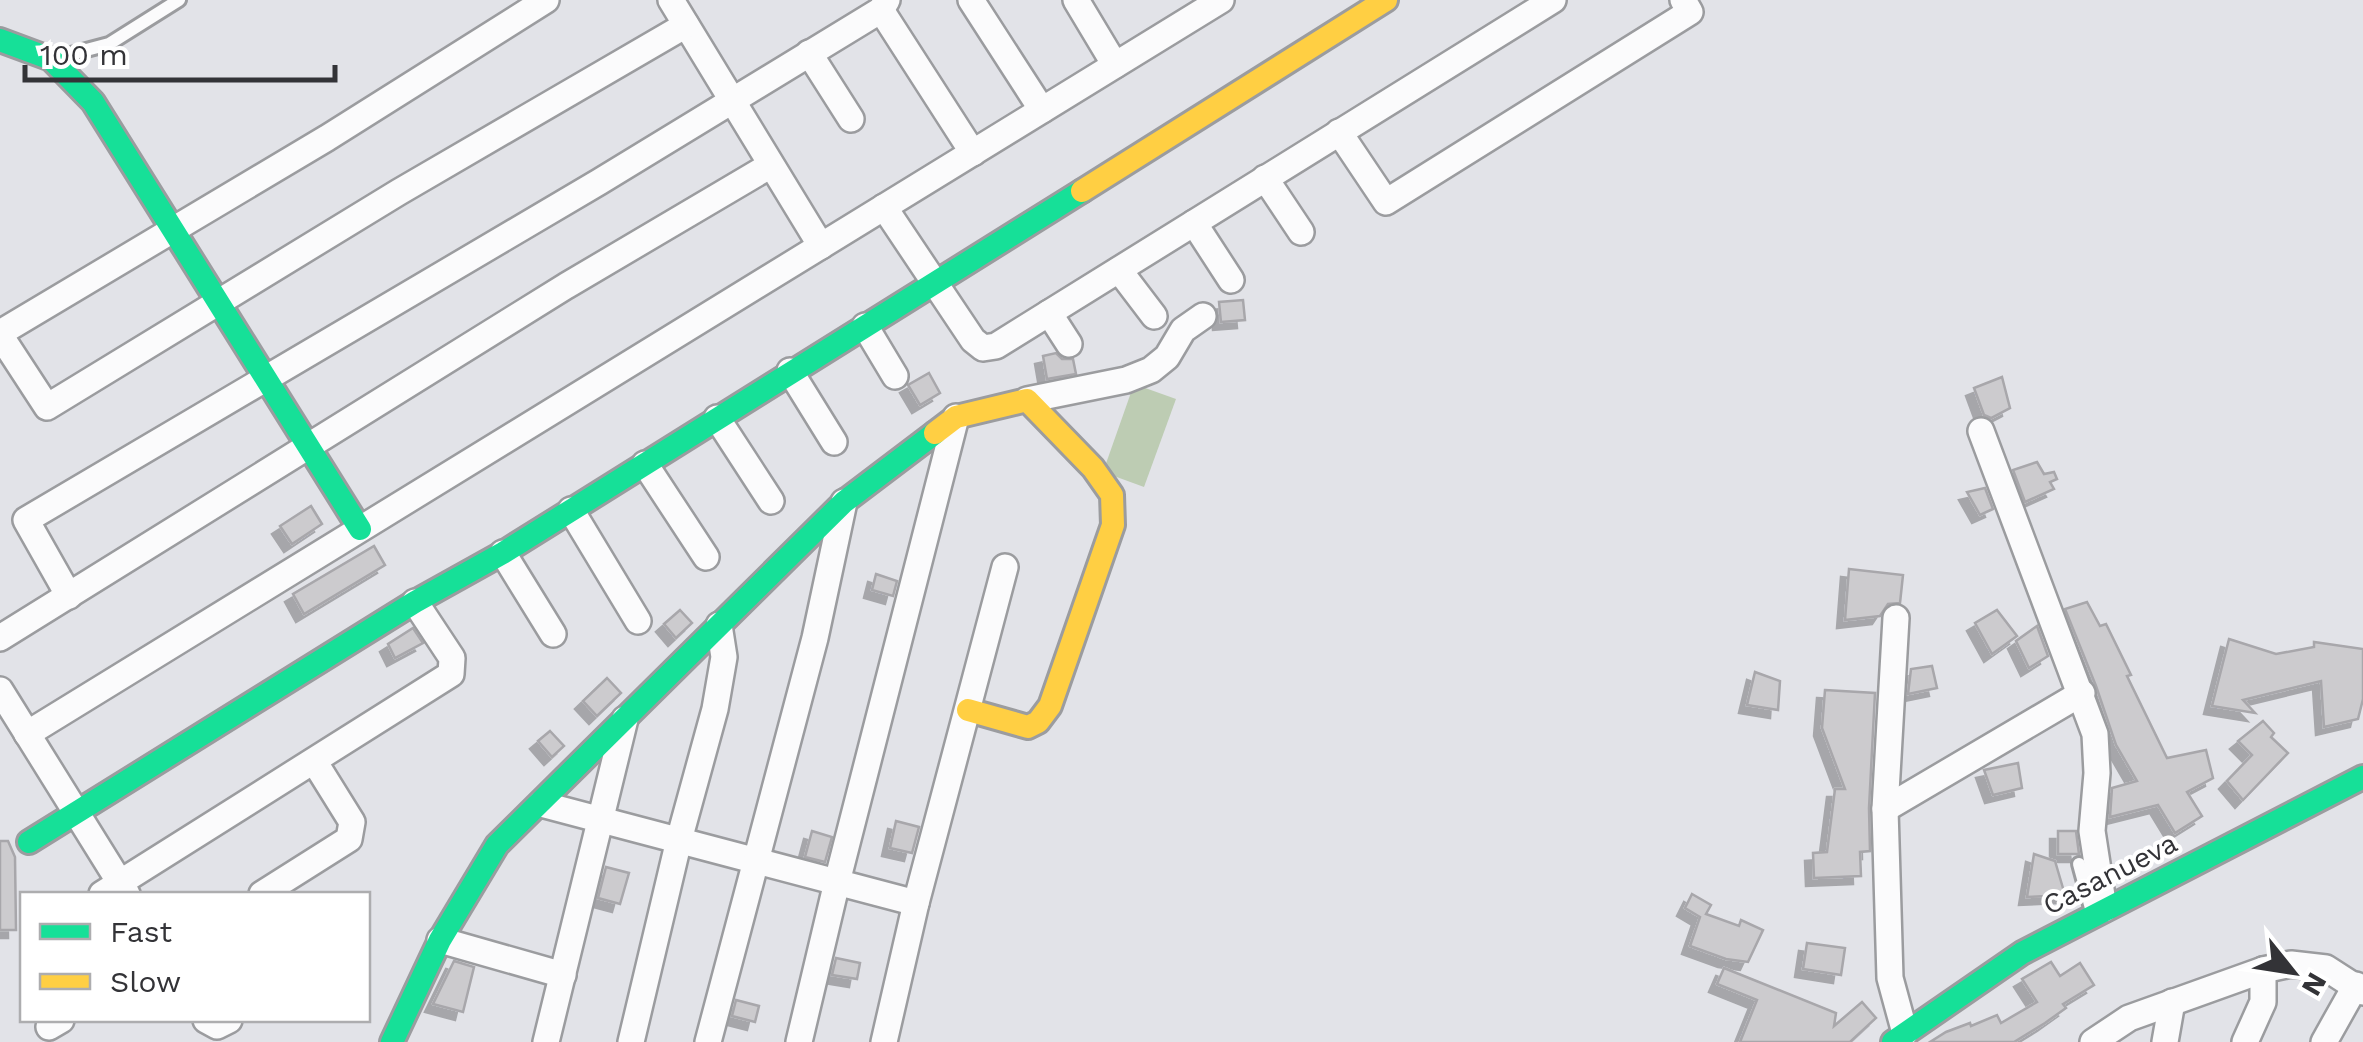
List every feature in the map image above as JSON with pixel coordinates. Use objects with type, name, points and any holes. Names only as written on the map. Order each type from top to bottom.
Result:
[{"type":"street","points":[[546,0],[327,138],[171,228],[0,334],[46,407],[686,25]]},
{"type":"street","points":[[671,0],[821,246]]},
{"type":"street","points":[[970,0],[1042,110]]},
{"type":"street","points":[[1076,0],[1116,65]]},
{"type":"street","points":[[27,734],[1116,65],[1185,9],[1221,0]]},
{"type":"street","points":[[29,842],[415,602],[503,554],[1386,0]]},
{"type":"street","points":[[884,207],[973,340],[984,348],[996,346],[1553,0]]},
{"type":"street","points":[[1339,132],[1386,202],[1690,12],[1682,0]]},
{"type":"street","points":[[69,596],[26,520],[599,182],[884,5],[973,153]]},
{"type":"street","points":[[0,40],[51,59],[93,102],[360,529]]},
{"type":"street","points":[[809,53],[851,119]]},
{"type":"street","points":[[0,638],[566,286],[772,165]]},
{"type":"street","points":[[1265,178],[1301,232]]},
{"type":"street","points":[[1194,223],[1231,280]]},
{"type":"street","points":[[1119,270],[1154,316]]},
{"type":"street","points":[[1049,313],[1069,344]]},
{"type":"street","points":[[392,1042],[440,940],[497,845],[844,502],[956,417],[1126,380],[1151,370],[1167,357],[1183,330],[1203,316]]},
{"type":"street","points":[[866,326],[895,376]]},
{"type":"street","points":[[790,371],[834,442]]},
{"type":"street","points":[[968,710],[1028,727],[1038,722],[1050,706],[1113,525],[1112,495],[1093,468],[1027,400]]},
{"type":"street","points":[[799,1042],[836,882],[956,417]]},
{"type":"street","points":[[717,418],[771,501]]},
{"type":"street","points":[[1981,431],[2095,734],[2097,773],[2092,830],[2098,912]]},
{"type":"street","points":[[645,464],[706,557]]},
{"type":"street","points":[[708,1042],[815,638],[844,502]]},
{"type":"street","points":[[572,510],[638,620]]},
{"type":"street","points":[[503,554],[553,634]]},
{"type":"street","points":[[884,1042],[916,903],[1005,567]]},
{"type":"street","points":[[0,690],[76,812],[116,891],[451,674],[452,658],[415,602]]},
{"type":"street","points":[[1896,618],[1885,809],[1890,978],[1899,1037]]},
{"type":"street","points":[[631,1042],[678,840],[715,710],[724,656],[719,625]]},
{"type":"street","points":[[1885,809],[2082,692]]},
{"type":"street","points":[[546,1042],[626,719]]},
{"type":"street","points":[[265,892],[348,839],[352,822],[314,760]]},
{"type":"street","name":"Casanueva","points":[[1899,1037],[2022,953],[2363,777]]},
{"type":"street","points":[[541,804],[916,903]]},
{"type":"street","points":[[440,940],[563,976]]},
{"type":"street","points":[[2093,1042],[2128,1018],[2263,970],[2292,964],[2326,968],[2360,988],[2324,1042]]},
{"type":"street","points":[[2245,1042],[2263,1002],[2263,970]]},
{"type":"street","points":[[2165,1042],[2172,1002]]},
{"type":"lane","points":[[51,59],[109,44],[179,0]]},
{"type":"lane","points":[[2078,864],[2098,912]]},
{"type":"green space","points":[[1134,384],[1176,399],[1144,487],[1103,472]]},
{"type":"building","points":[[1243,300],[1245,320],[1221,322],[1219,302]]},
{"type":"building","points":[[1056,353],[1062,359],[1073,359],[1076,374],[1047,379],[1043,356]]},
{"type":"building","points":[[929,373],[940,393],[920,405],[908,385]]},
{"type":"building","points":[[2002,377],[2010,408],[1991,418],[1984,415],[1974,388]]},
{"type":"building","points":[[2037,462],[2044,474],[2054,472],[2057,479],[2050,482],[2054,489],[2025,502],[2013,470]]},
{"type":"building","points":[[1985,488],[1993,509],[1980,515],[1967,492]]},
{"type":"building","points":[[311,506],[322,524],[292,544],[280,526]]},
{"type":"building","points":[[374,546],[385,565],[304,614],[293,594]]},
{"type":"building","points":[[1849,569],[1903,575],[1900,603],[1888,604],[1880,616],[1845,620]]},
{"type":"building","points":[[876,574],[897,581],[893,596],[872,590]]},
{"type":"building","points":[[2087,602],[2100,626],[2106,624],[2167,758],[2206,750],[2213,778],[2187,792],[2202,816],[2175,833],[2158,805],[2110,817],[2112,788],[2137,781],[2116,745],[2065,609]]},
{"type":"building","points":[[680,610],[692,623],[676,638],[664,624]]},
{"type":"building","points":[[1997,610],[2017,636],[1992,654],[1975,623]]},
{"type":"building","points":[[2037,626],[2048,656],[2029,668],[2016,641]]},
{"type":"building","points":[[413,628],[423,643],[395,658],[388,644]]},
{"type":"building","points":[[2229,639],[2276,654],[2314,647],[2314,642],[2363,649],[2363,699],[2358,719],[2324,727],[2321,681],[2243,700],[2255,713],[2212,706]]},
{"type":"building","points":[[1932,666],[1937,688],[1908,694],[1911,669]]},
{"type":"building","points":[[1755,672],[1780,681],[1778,710],[1747,705]]},
{"type":"building","points":[[607,678],[621,693],[597,716],[583,701]]},
{"type":"building","points":[[1825,690],[1875,693],[1870,851],[1860,852],[1861,876],[1814,878],[1813,853],[1827,852],[1835,789],[1845,789],[1822,728]]},
{"type":"building","points":[[2263,721],[2274,733],[2271,737],[2288,753],[2243,800],[2227,781],[2252,755],[2238,741]]},
{"type":"building","points":[[550,731],[564,746],[552,757],[538,741]]},
{"type":"building","points":[[2018,763],[2022,788],[1993,795],[1984,770]]},
{"type":"building","points":[[896,821],[919,827],[912,853],[890,848]]},
{"type":"building","points":[[812,831],[832,837],[825,862],[805,857]]},
{"type":"building","points":[[2058,831],[2076,831],[2079,854],[2058,854]]},
{"type":"building","points":[[0,841],[8,841],[15,857],[16,930],[0,930]]},
{"type":"building","points":[[2034,854],[2055,861],[2065,895],[2027,897]]},
{"type":"building","points":[[606,867],[629,873],[620,904],[598,898]]},
{"type":"building","points":[[1692,894],[1711,905],[1706,914],[1739,926],[1741,920],[1763,930],[1748,962],[1690,946],[1700,917],[1685,908]]},
{"type":"building","points":[[1807,943],[1845,948],[1841,975],[1803,969]]},
{"type":"building","points":[[836,958],[860,963],[857,979],[832,975]]},
{"type":"building","points":[[454,961],[474,967],[463,1012],[433,1004]]},
{"type":"building","points":[[2051,962],[2060,976],[2080,963],[2094,985],[2014,1042],[1930,1042],[1946,1032],[1997,1015],[2001,1023],[2037,1002],[2022,979]]},
{"type":"building","points":[[1724,968],[1836,1013],[1834,1026],[1862,1002],[1876,1018],[1850,1042],[1740,1042],[1757,1000],[1717,984]]},
{"type":"building","points":[[736,1000],[759,1006],[755,1022],[732,1016]]},
{"type":"traffic: fast","points":[[0,40],[51,59],[93,102],[360,529]]},
{"type":"traffic: fast","points":[[29,842],[415,602],[503,553],[1082,191]]},
{"type":"traffic: fast","points":[[392,1042],[440,940],[497,845],[844,502],[935,433]]},
{"type":"traffic: fast","points":[[1893,1042],[2022,953],[2363,777]]},
{"type":"traffic: slow","points":[[1082,191],[1386,0]]},
{"type":"traffic: slow","points":[[935,433],[956,417],[1027,400],[1093,468],[1112,495],[1113,525],[1050,706],[1038,722],[1028,727],[968,710]]}]
